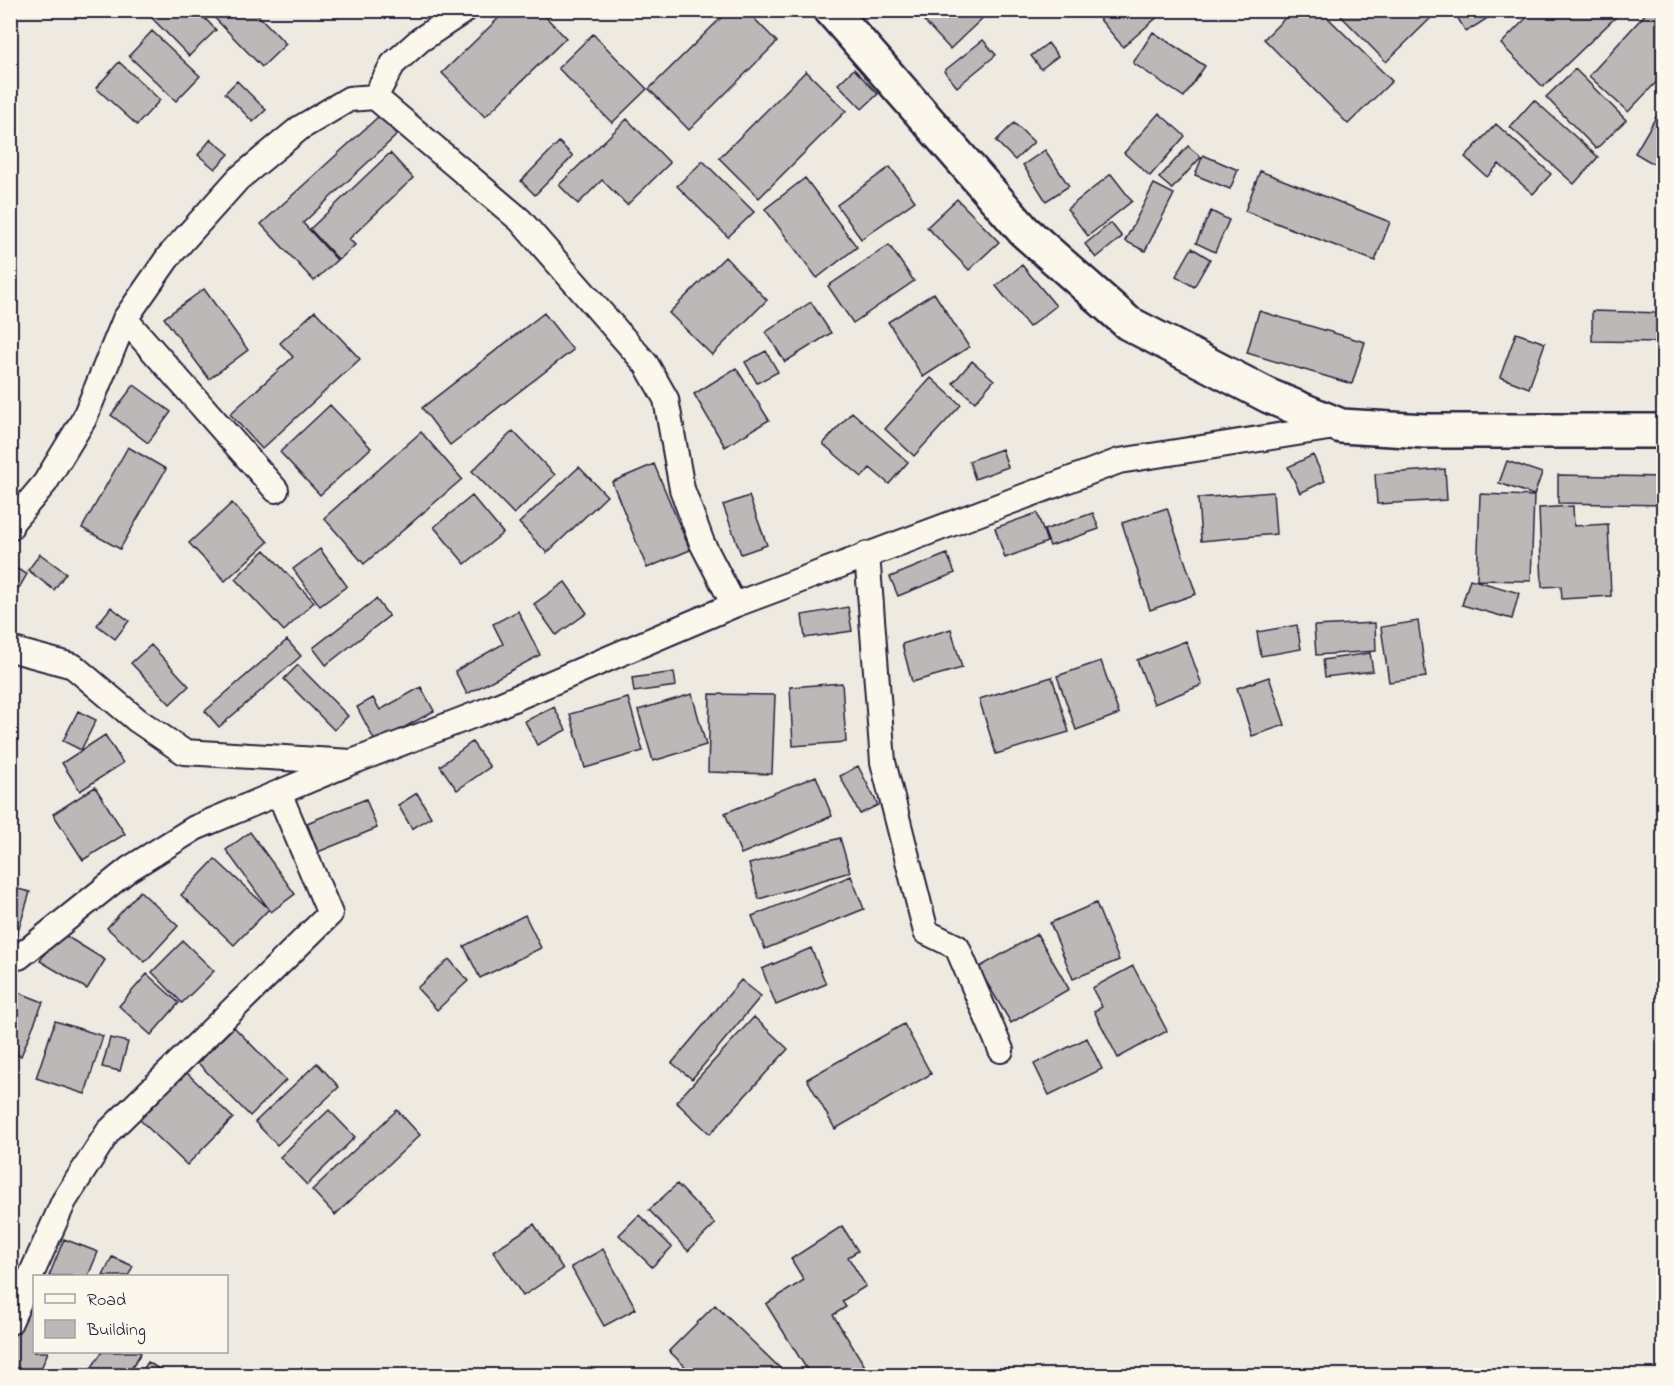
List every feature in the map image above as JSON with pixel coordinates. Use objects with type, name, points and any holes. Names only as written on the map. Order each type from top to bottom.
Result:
[{"type":"street","points":[[375,97],[393,64],[420,40],[465,10]]},
{"type":"street","points":[[831,10],[1024,231],[1128,323],[1269,396],[1341,426]]},
{"type":"street","points":[[10,528],[45,483],[84,419],[125,319],[169,256],[238,179],[300,128],[350,99],[375,97],[520,220],[646,364],[666,399],[682,489],[702,543],[734,605]]},
{"type":"street","points":[[125,319],[276,490]]},
{"type":"street","points":[[10,957],[19,957],[129,869],[195,828],[352,762],[490,709],[734,605],[1119,461],[1341,426],[1425,430],[1664,431]]},
{"type":"street","points":[[867,554],[883,762],[926,932],[957,947],[1001,1050]]},
{"type":"street","points":[[10,649],[73,666],[137,720],[184,752],[352,762]]},
{"type":"street","points":[[10,1322],[64,1201],[108,1132],[330,914],[279,793]]},
{"type":"building","points":[[95,10],[108,10],[102,17]]},
{"type":"building","points":[[152,10],[197,10],[216,30],[189,56],[148,14]]},
{"type":"building","points":[[207,10],[253,10],[286,44],[262,67]]},
{"type":"building","points":[[507,10],[539,10],[566,38],[485,117],[442,73]]},
{"type":"building","points":[[729,10],[746,10],[777,42],[689,130],[649,89]]},
{"type":"building","points":[[914,10],[991,10],[950,49]]},
{"type":"building","points":[[1092,10],[1160,10],[1162,13],[1123,47]]},
{"type":"building","points":[[1293,10],[1320,10],[1392,81],[1348,124],[1264,39]]},
{"type":"building","points":[[1346,10],[1429,10],[1434,15],[1386,62],[1341,16]]},
{"type":"building","points":[[1453,10],[1500,10],[1466,32]]},
{"type":"building","points":[[1534,10],[1620,10],[1621,12],[1543,87],[1501,44]]},
{"type":"building","points":[[1649,10],[1653,10],[1664,20],[1664,74],[1628,112],[1589,76]]},
{"type":"building","points":[[152,31],[200,76],[176,101],[129,56]]},
{"type":"building","points":[[1153,32],[1205,66],[1184,97],[1133,63]]},
{"type":"building","points":[[593,34],[647,89],[612,123],[558,68]]},
{"type":"building","points":[[983,40],[996,55],[957,87],[944,71]]},
{"type":"building","points":[[1048,43],[1058,56],[1041,69],[1031,56]]},
{"type":"building","points":[[119,62],[160,100],[137,125],[96,88]]},
{"type":"building","points":[[854,69],[878,94],[862,109],[838,84]]},
{"type":"building","points":[[1575,69],[1626,120],[1596,149],[1546,97]]},
{"type":"building","points":[[806,71],[846,111],[759,198],[719,158]]},
{"type":"building","points":[[237,81],[266,110],[253,122],[225,93]]},
{"type":"building","points":[[1534,100],[1598,157],[1574,184],[1510,127]]},
{"type":"building","points":[[1664,105],[1664,170],[1635,153]]},
{"type":"building","points":[[1159,113],[1185,136],[1150,176],[1124,153]]},
{"type":"building","points":[[379,116],[397,135],[303,223],[337,260],[314,281],[261,224]]},
{"type":"building","points":[[627,119],[670,163],[627,205],[602,180],[578,204],[559,185]]},
{"type":"building","points":[[1014,123],[1034,142],[1015,160],[996,141]]},
{"type":"building","points":[[1496,124],[1551,174],[1533,194],[1499,164],[1487,177],[1465,157]]},
{"type":"building","points":[[211,139],[229,154],[215,169],[198,155]]},
{"type":"building","points":[[559,142],[573,156],[535,195],[521,181]]},
{"type":"building","points":[[1188,146],[1201,157],[1172,189],[1159,178]]},
{"type":"building","points":[[1045,150],[1069,186],[1046,201],[1023,165]]},
{"type":"building","points":[[390,153],[413,178],[349,239],[355,245],[339,260],[310,229]]},
{"type":"building","points":[[1203,155],[1238,170],[1230,189],[1195,175]]},
{"type":"building","points":[[703,161],[754,212],[728,237],[677,186]]},
{"type":"building","points":[[890,167],[915,201],[861,239],[837,205]]},
{"type":"building","points":[[1260,171],[1390,222],[1375,261],[1245,211]]},
{"type":"building","points":[[1111,174],[1132,201],[1088,236],[1067,209]]},
{"type":"building","points":[[805,178],[857,247],[817,278],[765,209]]},
{"type":"building","points":[[1154,184],[1174,194],[1145,251],[1125,241]]},
{"type":"building","points":[[957,199],[999,242],[969,270],[927,227]]},
{"type":"building","points":[[1211,211],[1229,220],[1215,252],[1196,243]]},
{"type":"building","points":[[1111,223],[1122,237],[1096,258],[1085,244]]},
{"type":"building","points":[[889,245],[914,281],[853,323],[828,286]]},
{"type":"building","points":[[1192,248],[1210,259],[1194,287],[1176,276]]},
{"type":"building","points":[[725,257],[767,300],[712,355],[669,313]]},
{"type":"building","points":[[1022,265],[1056,306],[1029,327],[996,286]]},
{"type":"building","points":[[204,289],[248,350],[209,379],[164,318]]},
{"type":"building","points":[[934,293],[969,347],[923,377],[888,322]]},
{"type":"building","points":[[811,302],[831,333],[785,362],[766,332]]},
{"type":"building","points":[[315,311],[360,359],[262,449],[230,414],[293,357],[280,343]]},
{"type":"building","points":[[1259,311],[1365,342],[1352,384],[1247,353]]},
{"type":"building","points":[[1592,311],[1664,313],[1664,342],[1592,341]]},
{"type":"building","points":[[544,313],[573,350],[450,445],[422,408]]},
{"type":"building","points":[[1516,333],[1545,343],[1529,388],[1500,377]]},
{"type":"building","points":[[766,351],[778,372],[757,383],[745,362]]},
{"type":"building","points":[[972,361],[994,380],[975,402],[953,383]]},
{"type":"building","points":[[736,368],[769,420],[725,447],[694,394]]},
{"type":"building","points":[[931,378],[961,405],[914,456],[885,429]]},
{"type":"building","points":[[134,385],[171,412],[148,443],[111,415]]},
{"type":"building","points":[[330,405],[371,448],[320,495],[280,452]]},
{"type":"building","points":[[852,412],[908,462],[889,484],[870,468],[862,477],[823,444]]},
{"type":"building","points":[[513,431],[555,475],[514,514],[472,471]]},
{"type":"building","points":[[421,432],[462,479],[364,564],[324,518]]},
{"type":"building","points":[[128,447],[166,469],[120,549],[82,528]]},
{"type":"building","points":[[1002,449],[1008,467],[975,479],[969,461]]},
{"type":"building","points":[[1313,455],[1325,481],[1300,493],[1288,467]]},
{"type":"building","points":[[1507,461],[1542,473],[1534,495],[1499,483]]},
{"type":"building","points":[[654,464],[690,550],[647,568],[612,482]]},
{"type":"building","points":[[579,467],[607,496],[547,553],[519,523]]},
{"type":"building","points":[[1445,469],[1447,500],[1377,504],[1375,474]]},
{"type":"building","points":[[1558,475],[1664,477],[1664,505],[1558,503]]},
{"type":"building","points":[[1273,492],[1276,534],[1201,541],[1198,498]]},
{"type":"building","points":[[1480,494],[1534,496],[1531,581],[1477,580]]},
{"type":"building","points":[[472,496],[503,533],[465,564],[434,527]]},
{"type":"building","points":[[749,496],[767,545],[741,554],[723,505]]},
{"type":"building","points":[[232,503],[268,542],[225,581],[189,543]]},
{"type":"building","points":[[1573,506],[1574,526],[1608,524],[1611,596],[1562,599],[1561,586],[1542,587],[1539,508]]},
{"type":"building","points":[[1167,508],[1196,594],[1150,610],[1122,523]]},
{"type":"building","points":[[1037,513],[1047,542],[1005,558],[995,528]]},
{"type":"building","points":[[1093,513],[1099,529],[1050,546],[1044,530]]},
{"type":"building","points":[[320,549],[347,586],[320,606],[293,569]]},
{"type":"building","points":[[265,550],[314,602],[284,631],[235,579]]},
{"type":"building","points":[[40,554],[66,573],[54,590],[28,570]]},
{"type":"building","points":[[947,554],[955,573],[898,596],[890,577]]},
{"type":"building","points":[[15,568],[27,574],[19,588],[10,583]]},
{"type":"building","points":[[1470,579],[1519,593],[1512,619],[1462,605]]},
{"type":"building","points":[[565,582],[587,613],[556,635],[534,604]]},
{"type":"building","points":[[376,599],[389,616],[326,665],[313,648]]},
{"type":"building","points":[[111,607],[129,621],[115,639],[97,625]]},
{"type":"building","points":[[848,607],[852,631],[805,638],[802,615]]},
{"type":"building","points":[[518,611],[540,655],[467,694],[455,671],[503,644],[493,624]]},
{"type":"building","points":[[1418,621],[1426,677],[1389,682],[1381,627]]},
{"type":"building","points":[[1375,623],[1376,651],[1316,655],[1314,626]]},
{"type":"building","points":[[1297,625],[1301,649],[1261,656],[1257,632]]},
{"type":"building","points":[[951,629],[962,668],[912,682],[902,644]]},
{"type":"building","points":[[287,640],[301,656],[219,727],[205,711]]},
{"type":"building","points":[[1186,641],[1202,685],[1154,704],[1137,660]]},
{"type":"building","points":[[151,645],[189,686],[170,704],[131,663]]},
{"type":"building","points":[[1370,653],[1373,671],[1325,677],[1323,660]]},
{"type":"building","points":[[1101,661],[1119,714],[1076,730],[1057,676]]},
{"type":"building","points":[[298,665],[348,716],[334,730],[284,679]]},
{"type":"building","points":[[674,672],[676,686],[634,692],[632,678]]},
{"type":"building","points":[[1052,677],[1069,732],[996,754],[979,699]]},
{"type":"building","points":[[1269,677],[1285,725],[1252,736],[1237,688]]},
{"type":"building","points":[[842,683],[846,742],[793,746],[790,687]]},
{"type":"building","points":[[421,687],[434,711],[376,743],[357,707],[373,698],[380,710]]},
{"type":"building","points":[[692,694],[706,745],[653,761],[638,710]]},
{"type":"building","points":[[710,694],[775,695],[772,774],[708,772]]},
{"type":"building","points":[[628,698],[643,751],[585,768],[570,714]]},
{"type":"building","points":[[554,707],[566,730],[537,745],[525,721]]},
{"type":"building","points":[[78,711],[96,720],[81,750],[63,741]]},
{"type":"building","points":[[105,735],[123,763],[80,791],[62,763]]},
{"type":"building","points":[[472,742],[490,767],[457,790],[440,766]]},
{"type":"building","points":[[858,766],[878,805],[860,814],[840,776]]},
{"type":"building","points":[[816,776],[832,816],[741,854],[725,813]]},
{"type":"building","points":[[95,787],[125,834],[83,860],[53,814]]},
{"type":"building","points":[[417,793],[431,817],[412,829],[398,805]]},
{"type":"building","points":[[366,799],[377,828],[318,852],[307,823]]},
{"type":"building","points":[[10,827],[13,827],[15,866],[10,866]]},
{"type":"building","points":[[250,832],[295,894],[271,912],[226,850]]},
{"type":"building","points":[[840,838],[850,872],[759,899],[749,864]]},
{"type":"building","points":[[215,859],[269,909],[234,945],[181,895]]},
{"type":"building","points":[[851,876],[864,909],[765,949],[752,916]]},
{"type":"building","points":[[10,887],[30,892],[15,942],[10,941]]},
{"type":"building","points":[[140,891],[178,926],[145,962],[107,928]]},
{"type":"building","points":[[1096,903],[1119,960],[1073,979],[1050,923]]},
{"type":"building","points":[[525,915],[541,948],[480,978],[464,946]]},
{"type":"building","points":[[58,931],[105,960],[87,989],[40,961]]},
{"type":"building","points":[[1037,934],[1069,989],[1011,1023],[978,968]]},
{"type":"building","points":[[183,941],[214,971],[182,1003],[152,972]]},
{"type":"building","points":[[811,948],[826,984],[776,1005],[762,969]]},
{"type":"building","points":[[449,959],[468,981],[437,1010],[417,988]]},
{"type":"building","points":[[1133,966],[1167,1031],[1118,1058],[1094,1011],[1102,1007],[1092,988]]},
{"type":"building","points":[[147,974],[179,1003],[151,1035],[119,1006]]},
{"type":"building","points":[[741,980],[761,996],[692,1079],[672,1063]]},
{"type":"building","points":[[10,989],[43,1002],[21,1056],[10,1052]]},
{"type":"building","points":[[754,1017],[788,1049],[710,1134],[676,1102]]},
{"type":"building","points":[[55,1021],[103,1036],[85,1094],[36,1078]]},
{"type":"building","points":[[904,1024],[931,1074],[835,1129],[807,1079]]},
{"type":"building","points":[[234,1027],[286,1080],[250,1116],[198,1063]]},
{"type":"building","points":[[110,1038],[128,1042],[120,1071],[102,1067]]},
{"type":"building","points":[[1087,1038],[1102,1069],[1049,1095],[1034,1064]]},
{"type":"building","points":[[317,1063],[339,1087],[277,1145],[255,1122]]},
{"type":"building","points":[[186,1072],[233,1118],[187,1165],[140,1120]]},
{"type":"building","points":[[329,1110],[355,1137],[307,1185],[280,1157]]},
{"type":"building","points":[[397,1110],[420,1135],[335,1215],[312,1190]]},
{"type":"building","points":[[677,1184],[715,1224],[688,1251],[649,1210]]},
{"type":"building","points":[[639,1215],[672,1247],[652,1267],[619,1235]]},
{"type":"building","points":[[534,1224],[563,1269],[523,1296],[493,1251]]},
{"type":"building","points":[[842,1226],[858,1251],[848,1257],[866,1286],[842,1301],[846,1307],[833,1315],[868,1371],[861,1376],[811,1376],[766,1304],[804,1280],[791,1259]]},
{"type":"building","points":[[64,1239],[98,1252],[88,1275],[49,1275]]},
{"type":"building","points":[[603,1249],[636,1309],[604,1326],[571,1267]]},
{"type":"building","points":[[112,1257],[133,1266],[128,1275],[103,1275]]},
{"type":"building","points":[[715,1305],[786,1374],[784,1376],[695,1376],[669,1351]]},
{"type":"building","points":[[27,1307],[33,1310],[33,1353],[48,1353],[38,1376],[10,1376],[10,1345]]},
{"type":"building","points":[[101,1353],[141,1353],[127,1376],[86,1376]]},
{"type":"building","points":[[148,1362],[170,1376],[139,1376]]}]
